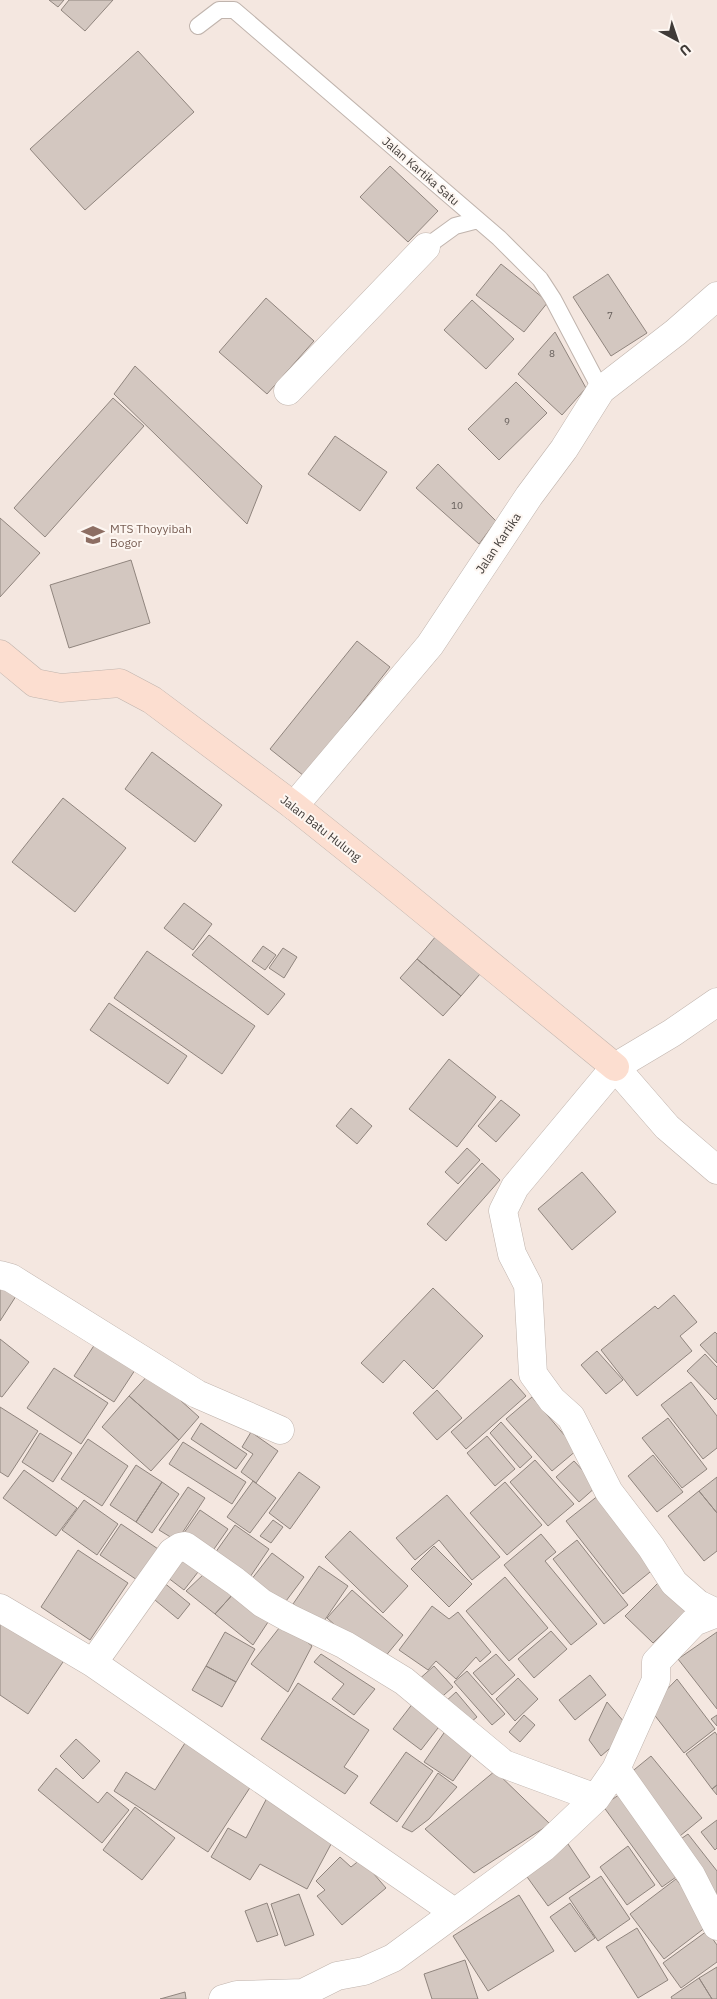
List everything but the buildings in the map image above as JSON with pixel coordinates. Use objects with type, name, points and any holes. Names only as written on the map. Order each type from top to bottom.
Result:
[{"type":"street","points":[[288,391],[426,248]]},
{"type":"street","name":"Jalan Kartika","points":[[294,806],[430,645],[529,496],[564,448],[601,390],[676,332],[717,296]]},
{"type":"street","name":"Jalan Batu Hulung","points":[[0,654],[34,683],[61,688],[120,683],[158,705],[294,806],[470,947],[615,1067]]},
{"type":"street","points":[[223,1999],[237,1995],[310,1996],[336,1976],[364,1970],[393,1958],[543,1848],[596,1798],[616,1769],[656,1680],[656,1662],[694,1622],[717,1613],[698,1604],[674,1583],[651,1547],[609,1492],[571,1417],[552,1400],[533,1374],[528,1285],[512,1254],[504,1211],[515,1187],[615,1067],[672,1033],[717,1002]]},
{"type":"street","points":[[615,1067],[667,1127],[717,1170]]},
{"type":"street","points":[[0,1275],[18,1282],[197,1394],[280,1430]]},
{"type":"street","points":[[93,1664],[172,1552],[185,1546],[235,1581],[262,1603],[345,1645],[404,1681],[504,1764],[596,1798]]},
{"type":"street","points":[[0,1608],[93,1664],[454,1912]]},
{"type":"street","points":[[616,1769],[691,1876],[717,1926]]},
{"type":"lane","name":"Jalan Kartika Satu","points":[[198,26],[219,10],[234,10],[499,238],[540,279],[553,299],[601,390]]},
{"type":"lane","points":[[426,248],[455,226],[478,220]]},
{"type":"place","name":"MTS Thoyyibah Bogor","points":[[93,535]]}]
